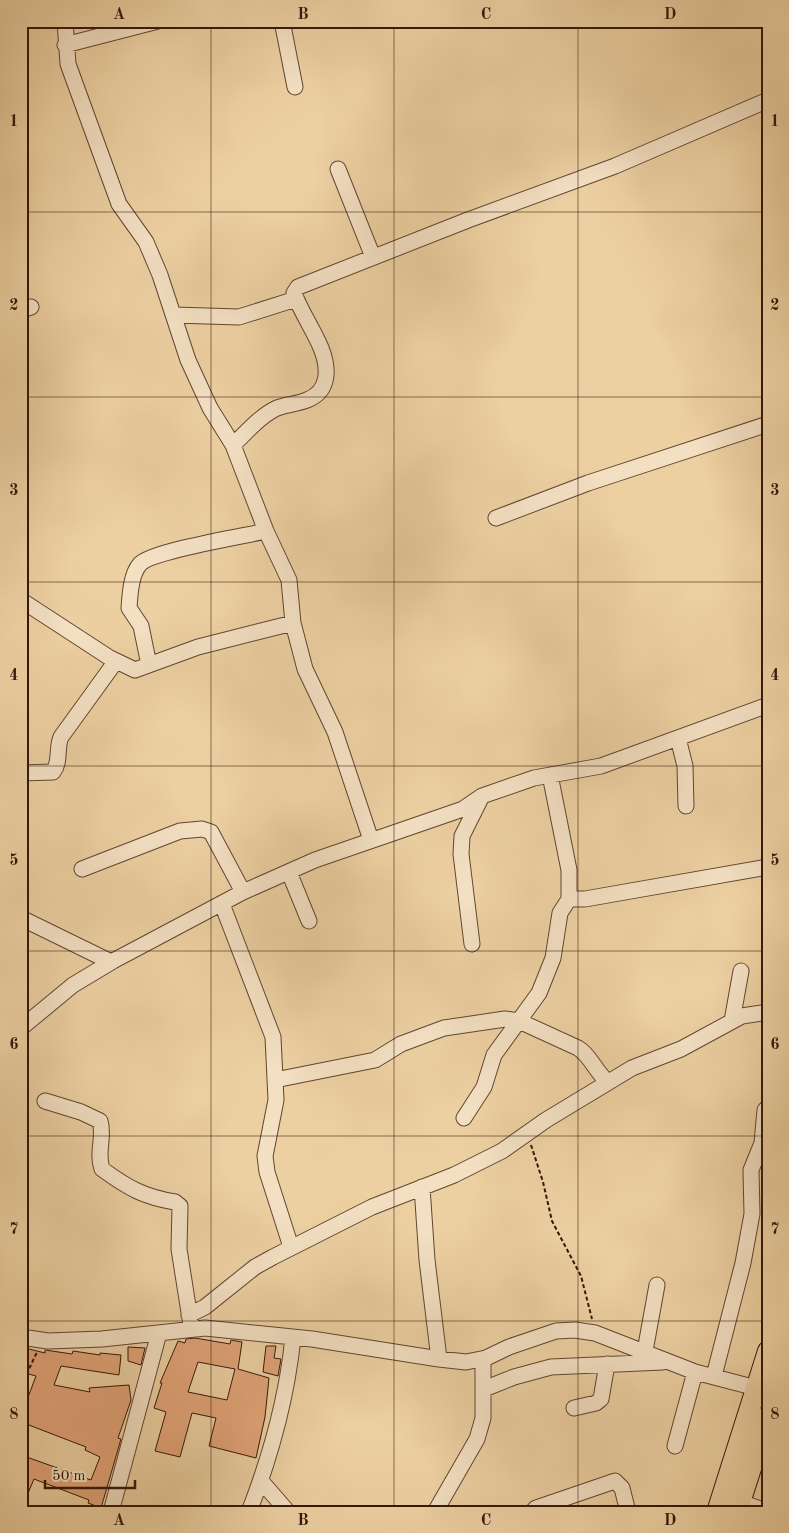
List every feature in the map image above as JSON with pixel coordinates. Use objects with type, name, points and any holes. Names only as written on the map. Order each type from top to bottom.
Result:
[{"type":"main road","points":[[717,1512],[762,1390],[768,1351]]},
{"type":"main road","points":[[739,1507],[767,1420]]},
{"type":"street","points":[[65,21],[68,64],[119,204],[146,242],[174,315],[188,360],[210,408],[233,445],[266,531],[289,580],[293,623],[305,669],[335,732],[371,840]]},
{"type":"street","points":[[66,45],[158,21]]},
{"type":"street","points":[[282,21],[295,87]]},
{"type":"street","points":[[233,445],[263,417],[278,408],[309,399],[320,392],[326,382],[327,367],[321,348],[294,293],[298,287],[373,256],[598,172],[768,100]]},
{"type":"street","points":[[338,169],[373,256]]},
{"type":"street","points":[[174,315],[239,317],[296,299]]},
{"type":"street","points":[[496,518],[588,483],[768,424]]},
{"type":"street","points":[[149,665],[141,626],[130,608],[135,573],[140,564],[148,558],[266,531]]},
{"type":"street","points":[[21,600],[116,661],[135,670],[198,647],[293,623]]},
{"type":"street","points":[[21,773],[53,772],[57,766],[58,744],[61,737],[116,661]]},
{"type":"street","points":[[21,1028],[73,985],[111,962],[243,892],[289,872],[371,840],[463,809],[482,796],[534,778],[601,766],[768,705]]},
{"type":"street","points":[[678,738],[685,766],[686,806]]},
{"type":"street","points":[[464,1118],[484,1087],[494,1055],[539,993],[553,958],[560,913],[569,899],[568,870],[550,775]]},
{"type":"street","points":[[472,944],[461,854],[462,836],[482,796]]},
{"type":"street","points":[[82,869],[180,831],[202,829],[211,832],[243,892]]},
{"type":"street","points":[[569,899],[585,899],[768,867]]},
{"type":"street","points":[[289,872],[309,921]]},
{"type":"street","points":[[222,904],[269,1022],[273,1037],[276,1100],[265,1156],[267,1172],[291,1247]]},
{"type":"street","points":[[21,918],[111,962]]},
{"type":"street","points":[[732,1021],[740,971]]},
{"type":"street","points":[[22,1335],[39,1340],[102,1339],[159,1333],[190,1322],[254,1267],[291,1247],[372,1207],[454,1175],[502,1151],[607,1081],[632,1068],[681,1049],[732,1021],[768,1012]]},
{"type":"street","points":[[275,1080],[374,1060],[401,1044],[444,1028],[505,1018],[518,1021],[578,1048],[587,1054],[598,1073],[607,1081]]},
{"type":"street","points":[[44,1101],[81,1112],[100,1121],[102,1128],[99,1150],[102,1169],[124,1186],[142,1195],[175,1202],[180,1206],[179,1249],[190,1322]]},
{"type":"street","points":[[714,1376],[743,1263],[752,1214],[751,1170],[762,1143],[765,1110],[768,1107]]},
{"type":"street","points":[[422,1187],[427,1260],[438,1359]]},
{"type":"street","points":[[645,1351],[657,1285]]},
{"type":"street","points":[[190,1322],[466,1362],[483,1359],[556,1331],[575,1330],[595,1333],[695,1372],[762,1390]]},
{"type":"street","points":[[111,1512],[159,1333]]},
{"type":"street","points":[[249,1512],[262,1482],[281,1412],[293,1337]]},
{"type":"street","points":[[434,1512],[477,1439],[484,1418],[483,1359]]},
{"type":"street","points":[[484,1389],[514,1377],[551,1367],[666,1362]]},
{"type":"street","points":[[574,1408],[596,1403],[601,1399],[607,1364]]},
{"type":"street","points":[[675,1446],[695,1372]]},
{"type":"street","points":[[532,1512],[536,1508],[615,1481],[622,1488],[628,1512]]},
{"type":"street","points":[[262,1482],[288,1512]]},
{"type":"street","points":[[739,1507],[768,1512]]},
{"type":"path","points":[[528,1134],[543,1182],[552,1221],[581,1276],[595,1333]]},
{"type":"path","points":[[21,1386],[36,1358],[39,1340]]},
{"type":"building","points":[[195,1338],[230,1344],[231,1340],[242,1342],[238,1369],[269,1378],[265,1417],[256,1458],[209,1446],[216,1418],[192,1413],[180,1457],[155,1451],[166,1412],[154,1408],[162,1383],[160,1383],[178,1341],[185,1343],[186,1339]],"holes":[[[198,1362],[235,1369],[227,1400],[188,1392]]]},
{"type":"building","points":[[266,1346],[276,1346],[274,1358],[281,1359],[278,1376],[263,1372]]},
{"type":"building","points":[[21,1347],[45,1353],[45,1350],[72,1354],[73,1351],[100,1355],[100,1353],[121,1355],[119,1375],[61,1366],[54,1385],[90,1392],[89,1388],[129,1385],[131,1400],[118,1438],[121,1439],[101,1508],[88,1503],[89,1500],[34,1479],[21,1510],[21,1455],[91,1480],[100,1457],[85,1450],[86,1447],[21,1422],[21,1398],[27,1400],[36,1376],[21,1372]]},
{"type":"building","points":[[128,1347],[145,1348],[141,1365],[128,1361]]}]
